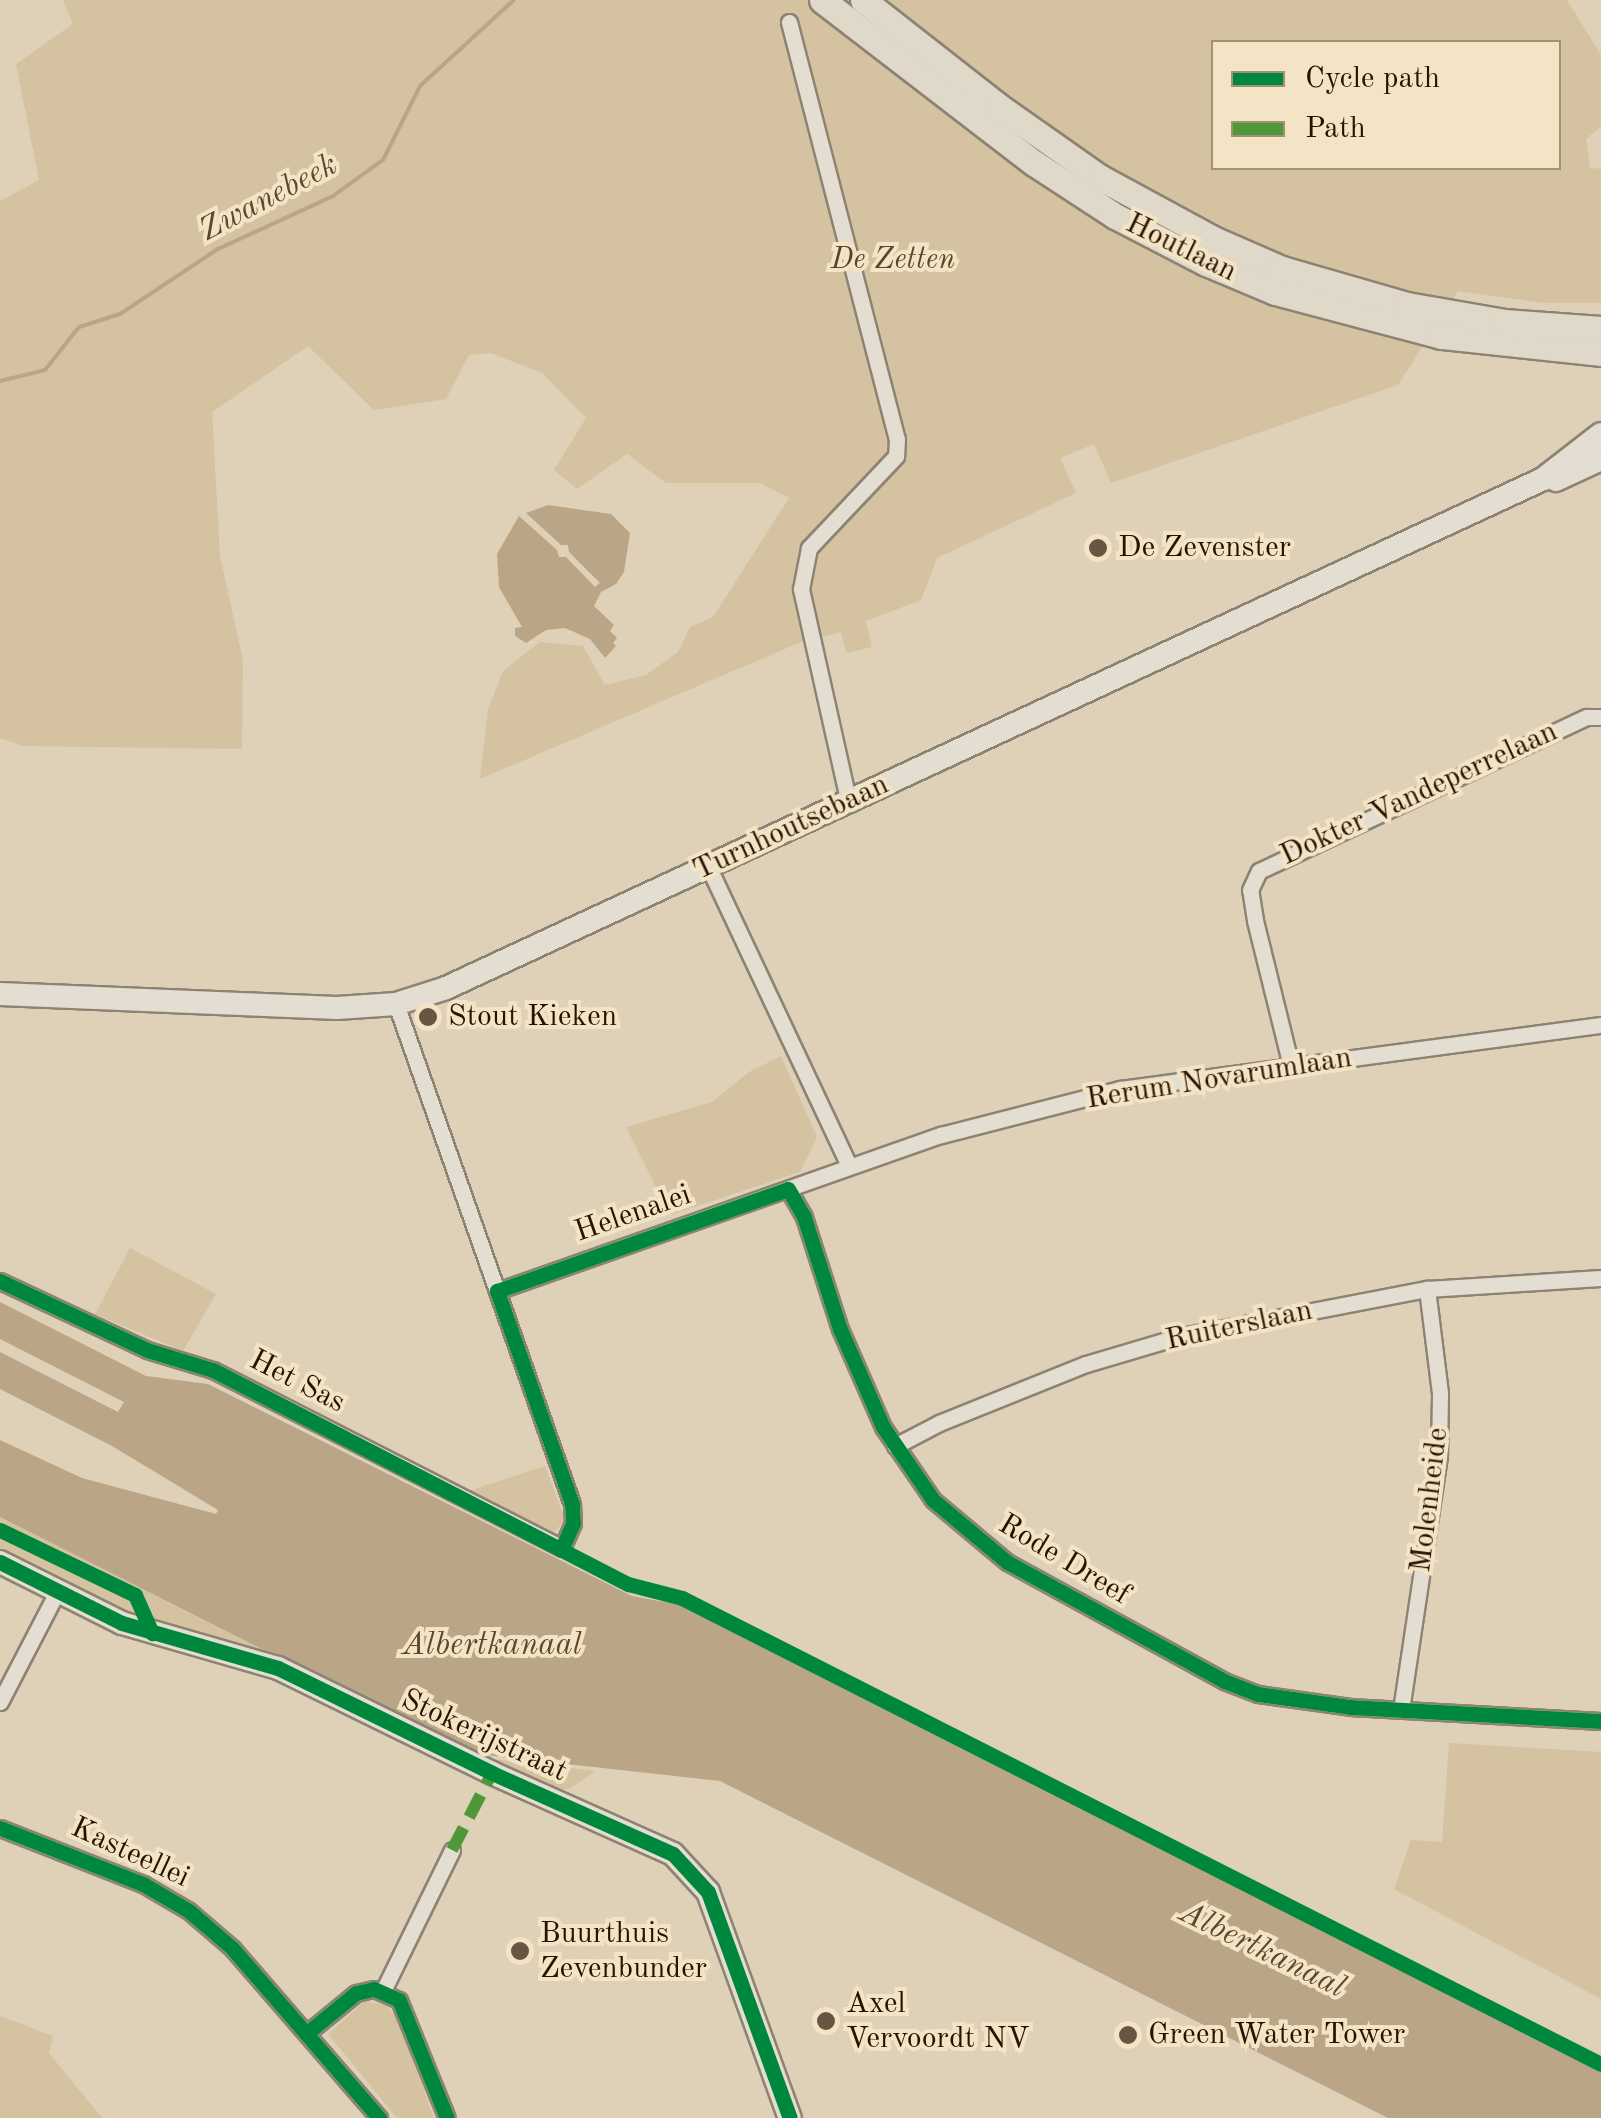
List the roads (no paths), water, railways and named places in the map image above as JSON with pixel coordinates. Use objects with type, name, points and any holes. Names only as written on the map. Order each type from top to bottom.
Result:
[{"type":"main road","name":"Houtlaan","points":[[822,0],[1050,174],[1115,216],[1206,263],[1276,292],[1441,336],[1601,353]]},
{"type":"main road","name":"Houtlaan","points":[[864,0],[998,106],[1098,177],[1213,239],[1282,269],[1407,305],[1504,322],[1601,330]]},
{"type":"main road","name":"Turnhoutsebaan","points":[[0,994],[338,1008],[396,1004],[446,988],[1543,479],[1601,434]]},
{"type":"main road","name":"Turnhoutsebaan","points":[[1543,479],[1560,480],[1601,459]]},
{"type":"main road","name":"Stokerijstraat","points":[[0,1562],[122,1623],[278,1668],[492,1773],[673,1854],[708,1892],[790,2118]]},
{"type":"street","points":[[790,22],[897,439],[896,456],[810,548],[802,589],[848,800]]},
{"type":"street","name":"Dokter Vandeperrelaan","points":[[1292,1066],[1255,920],[1250,890],[1259,871],[1587,716],[1601,717]]},
{"type":"street","points":[[709,868],[844,1168]]},
{"type":"street","points":[[396,1004],[497,1291]]},
{"type":"street","name":"Rerum Novarumlaan","points":[[796,1186],[942,1136],[1120,1090],[1601,1025]]},
{"type":"street","name":"Helenalei","points":[[497,1291],[796,1186]]},
{"type":"street","name":"Rode Dreef","points":[[796,1186],[854,1364],[895,1446],[933,1500],[995,1554],[1224,1681],[1296,1702],[1601,1720]]},
{"type":"street","name":"Ruiterslaan","points":[[895,1446],[992,1401],[1122,1354],[1283,1314],[1427,1289],[1601,1278]]},
{"type":"street","name":"Het Sas","points":[[0,1281],[146,1350],[213,1370],[562,1548],[573,1523],[572,1504],[497,1291]]},
{"type":"street","name":"Molenheide","points":[[1402,1710],[1440,1457],[1440,1393],[1427,1289]]},
{"type":"street","points":[[0,1702],[57,1592]]},
{"type":"street","name":"Kasteellei","points":[[0,1828],[143,1884],[189,1911],[232,1948],[379,2118]]},
{"type":"street","points":[[383,1991],[452,1850]]},
{"type":"street","points":[[308,2032],[347,1997],[374,1989],[383,1991],[406,2010],[447,2118]]},
{"type":"water","points":[[548,505],[611,514],[630,533],[624,572],[616,584],[601,592],[594,606],[614,625],[610,631],[617,638],[613,643],[616,646],[605,658],[590,639],[565,628],[546,630],[526,643],[515,636],[515,628],[522,627],[499,587],[497,554],[519,516],[595,587],[600,583],[569,552],[568,545],[561,545],[526,513]]},
{"type":"water","name":"Albertkanaal","points":[[0,1302],[146,1376],[208,1384],[632,1596],[681,1605],[1601,2071],[1601,2118],[1388,2118],[720,1781],[468,1753],[0,1517],[0,1440],[82,1478],[216,1514],[218,1510],[112,1446],[0,1389],[0,1352],[118,1412],[124,1402],[0,1339]]},
{"type":"waterway","name":"Zwanebeek","points":[[0,381],[45,370],[79,327],[120,314],[218,249],[333,196],[383,160],[420,86],[514,0]]},
{"type":"place","name":"De Zevenster","points":[[1098,548]]},
{"type":"place","name":"Stout Kieken","points":[[428,1017]]},
{"type":"place","name":"Buurthuis Zevenbunder","points":[[520,1951]]},
{"type":"place","name":"Axel Vervoordt NV","points":[[826,2021]]},
{"type":"place","name":"Green Water Tower","points":[[1128,2035]]},
{"type":"park label","name":"De Zetten","points":[[893,260]]}]
